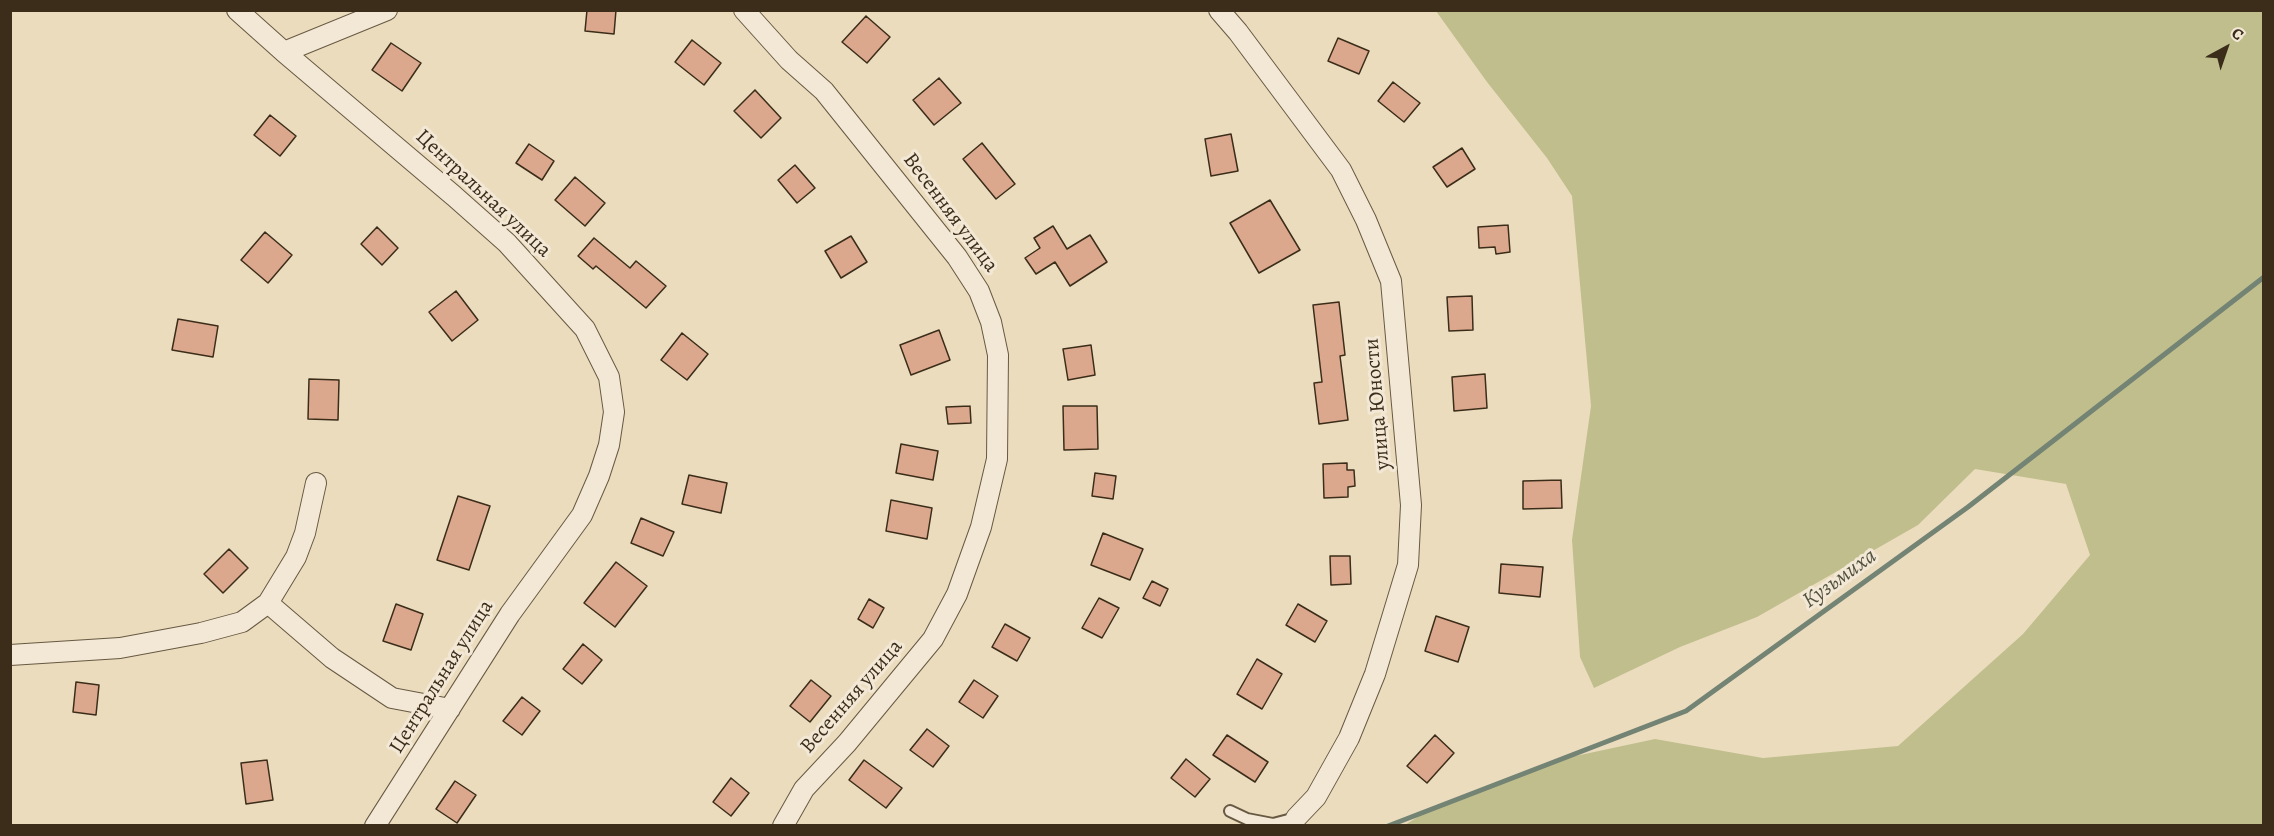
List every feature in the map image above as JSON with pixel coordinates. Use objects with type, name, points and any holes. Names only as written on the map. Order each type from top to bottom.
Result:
[{"type":"street","name":"Центральная улица","points":[[237,10],[507,243],[585,329],[609,377],[614,412],[609,445],[600,476],[582,515],[510,614],[375,825]]},
{"type":"street","points":[[284,52],[387,10]]},
{"type":"street","name":"Весенняя улица","points":[[744,10],[789,60],[824,91],[957,257],[979,291],[991,322],[998,355],[997,459],[981,527],[957,594],[933,639],[847,743],[804,789],[783,825]]},
{"type":"street","name":"улица Юности","points":[[1219,10],[1341,170],[1366,220],[1391,281],[1411,505],[1408,565],[1375,674],[1348,738],[1316,797],[1296,818]]},
{"type":"street","points":[[10,654],[120,648],[201,633],[242,622],[268,603],[296,557],[305,534],[316,483]]},
{"type":"street","points":[[268,603],[332,658],[392,698],[450,709]]},
{"type":"lane","points":[[1230,811],[1247,819],[1274,824],[1296,818]]},
{"type":"shaded area","points":[[1436,11],[2263,11],[2263,825],[1405,825],[1430,809],[1566,758],[1655,739],[1763,758],[1898,746],[2023,634],[2090,555],[2066,484],[1975,469],[1918,525],[1757,617],[1680,647],[1594,688],[1580,657],[1572,540],[1591,406],[1572,196],[1547,158],[1487,82]]},
{"type":"building","points":[[587,10],[616,10],[614,34],[585,31]]},
{"type":"building","points":[[866,16],[890,37],[867,63],[842,42]]},
{"type":"building","points":[[1338,38],[1369,51],[1359,74],[1328,61]]},
{"type":"building","points":[[692,40],[721,63],[704,85],[675,62]]},
{"type":"building","points":[[391,43],[421,63],[402,91],[372,70]]},
{"type":"building","points":[[939,78],[961,103],[934,125],[913,100]]},
{"type":"building","points":[[1393,82],[1420,103],[1404,122],[1378,101]]},
{"type":"building","points":[[755,90],[781,118],[761,138],[734,111]]},
{"type":"building","points":[[270,115],[296,136],[280,156],[254,135]]},
{"type":"building","points":[[1231,134],[1238,171],[1211,176],[1205,139]]},
{"type":"building","points":[[982,143],[1015,184],[996,199],[963,159]]},
{"type":"building","points":[[529,144],[554,161],[542,180],[516,163]]},
{"type":"building","points":[[1462,148],[1475,169],[1447,187],[1433,167]]},
{"type":"building","points":[[795,165],[815,188],[797,203],[778,180]]},
{"type":"building","points":[[575,177],[605,203],[585,226],[555,200]]},
{"type":"building","points":[[1270,200],[1300,250],[1259,273],[1230,223]]},
{"type":"building","points":[[1508,225],[1510,252],[1496,254],[1495,247],[1479,248],[1478,227]]},
{"type":"building","points":[[1053,226],[1067,249],[1090,235],[1107,262],[1070,286],[1055,262],[1036,274],[1025,258],[1040,248],[1034,238]]},
{"type":"building","points":[[377,227],[398,248],[382,265],[361,244]]},
{"type":"building","points":[[265,232],[292,255],[268,283],[241,260]]},
{"type":"building","points":[[851,236],[867,262],[841,278],[825,251]]},
{"type":"building","points":[[594,238],[630,268],[636,261],[666,286],[646,308],[596,266],[593,269],[578,256]]},
{"type":"building","points":[[456,291],[478,320],[452,341],[429,312]]},
{"type":"building","points":[[1472,296],[1473,330],[1449,331],[1447,297]]},
{"type":"building","points":[[1339,302],[1345,355],[1340,356],[1348,420],[1319,424],[1314,383],[1322,382],[1313,305]]},
{"type":"building","points":[[178,319],[218,326],[213,357],[172,350]]},
{"type":"building","points":[[939,330],[950,360],[911,375],[900,345]]},
{"type":"building","points":[[682,333],[708,354],[687,380],[661,360]]},
{"type":"building","points":[[1091,345],[1095,375],[1068,380],[1063,349]]},
{"type":"building","points":[[1485,374],[1487,408],[1454,411],[1452,377]]},
{"type":"building","points":[[309,379],[339,380],[338,420],[308,419]]},
{"type":"building","points":[[970,406],[971,423],[948,424],[946,407]]},
{"type":"building","points":[[1063,406],[1097,406],[1098,449],[1064,450]]},
{"type":"building","points":[[901,444],[938,451],[933,480],[896,473]]},
{"type":"building","points":[[1347,463],[1347,470],[1354,470],[1355,486],[1348,487],[1348,497],[1324,498],[1323,464]]},
{"type":"building","points":[[1095,473],[1116,476],[1113,499],[1092,496]]},
{"type":"building","points":[[689,475],[727,483],[721,513],[682,504]]},
{"type":"building","points":[[1561,480],[1562,508],[1523,509],[1523,481]]},
{"type":"building","points":[[458,496],[490,506],[469,570],[437,560]]},
{"type":"building","points":[[891,500],[932,508],[927,539],[886,531]]},
{"type":"building","points":[[641,518],[674,532],[663,556],[631,543]]},
{"type":"building","points":[[1103,533],[1143,549],[1130,580],[1091,565]]},
{"type":"building","points":[[229,549],[248,568],[223,593],[204,574]]},
{"type":"building","points":[[1330,556],[1350,556],[1351,584],[1331,585]]},
{"type":"building","points":[[616,562],[647,586],[615,627],[584,603]]},
{"type":"building","points":[[1501,564],[1543,567],[1540,597],[1499,593]]},
{"type":"building","points":[[1152,581],[1168,589],[1160,606],[1143,598]]},
{"type":"building","points":[[1099,598],[1119,608],[1102,638],[1082,628]]},
{"type":"building","points":[[869,599],[884,608],[873,628],[858,619]]},
{"type":"building","points":[[396,604],[423,614],[411,650],[383,641]]},
{"type":"building","points":[[1298,604],[1327,621],[1315,642],[1286,625]]},
{"type":"building","points":[[1436,616],[1469,627],[1458,662],[1425,651]]},
{"type":"building","points":[[1005,624],[1030,638],[1017,661],[992,647]]},
{"type":"building","points":[[583,644],[602,660],[582,684],[563,669]]},
{"type":"building","points":[[1257,659],[1282,674],[1262,709],[1237,694]]},
{"type":"building","points":[[811,680],[831,696],[810,722],[790,706]]},
{"type":"building","points":[[974,680],[998,696],[983,718],[959,702]]},
{"type":"building","points":[[76,682],[99,685],[96,715],[73,712]]},
{"type":"building","points":[[522,697],[540,711],[522,735],[503,721]]},
{"type":"building","points":[[927,729],[949,746],[933,767],[910,750]]},
{"type":"building","points":[[1227,735],[1268,762],[1255,782],[1213,755]]},
{"type":"building","points":[[1435,735],[1454,753],[1427,783],[1407,766]]},
{"type":"building","points":[[1186,759],[1210,779],[1195,797],[1171,778]]},
{"type":"building","points":[[267,760],[273,800],[246,804],[241,763]]},
{"type":"building","points":[[864,760],[902,788],[886,808],[849,780]]},
{"type":"building","points":[[731,778],[749,793],[731,816],[713,802]]},
{"type":"building","points":[[455,781],[476,795],[457,823],[436,809]]},
{"type":"waterway","name":"Кузьмиха","points":[[1388,826],[1686,711],[1968,507],[2264,277]]}]
